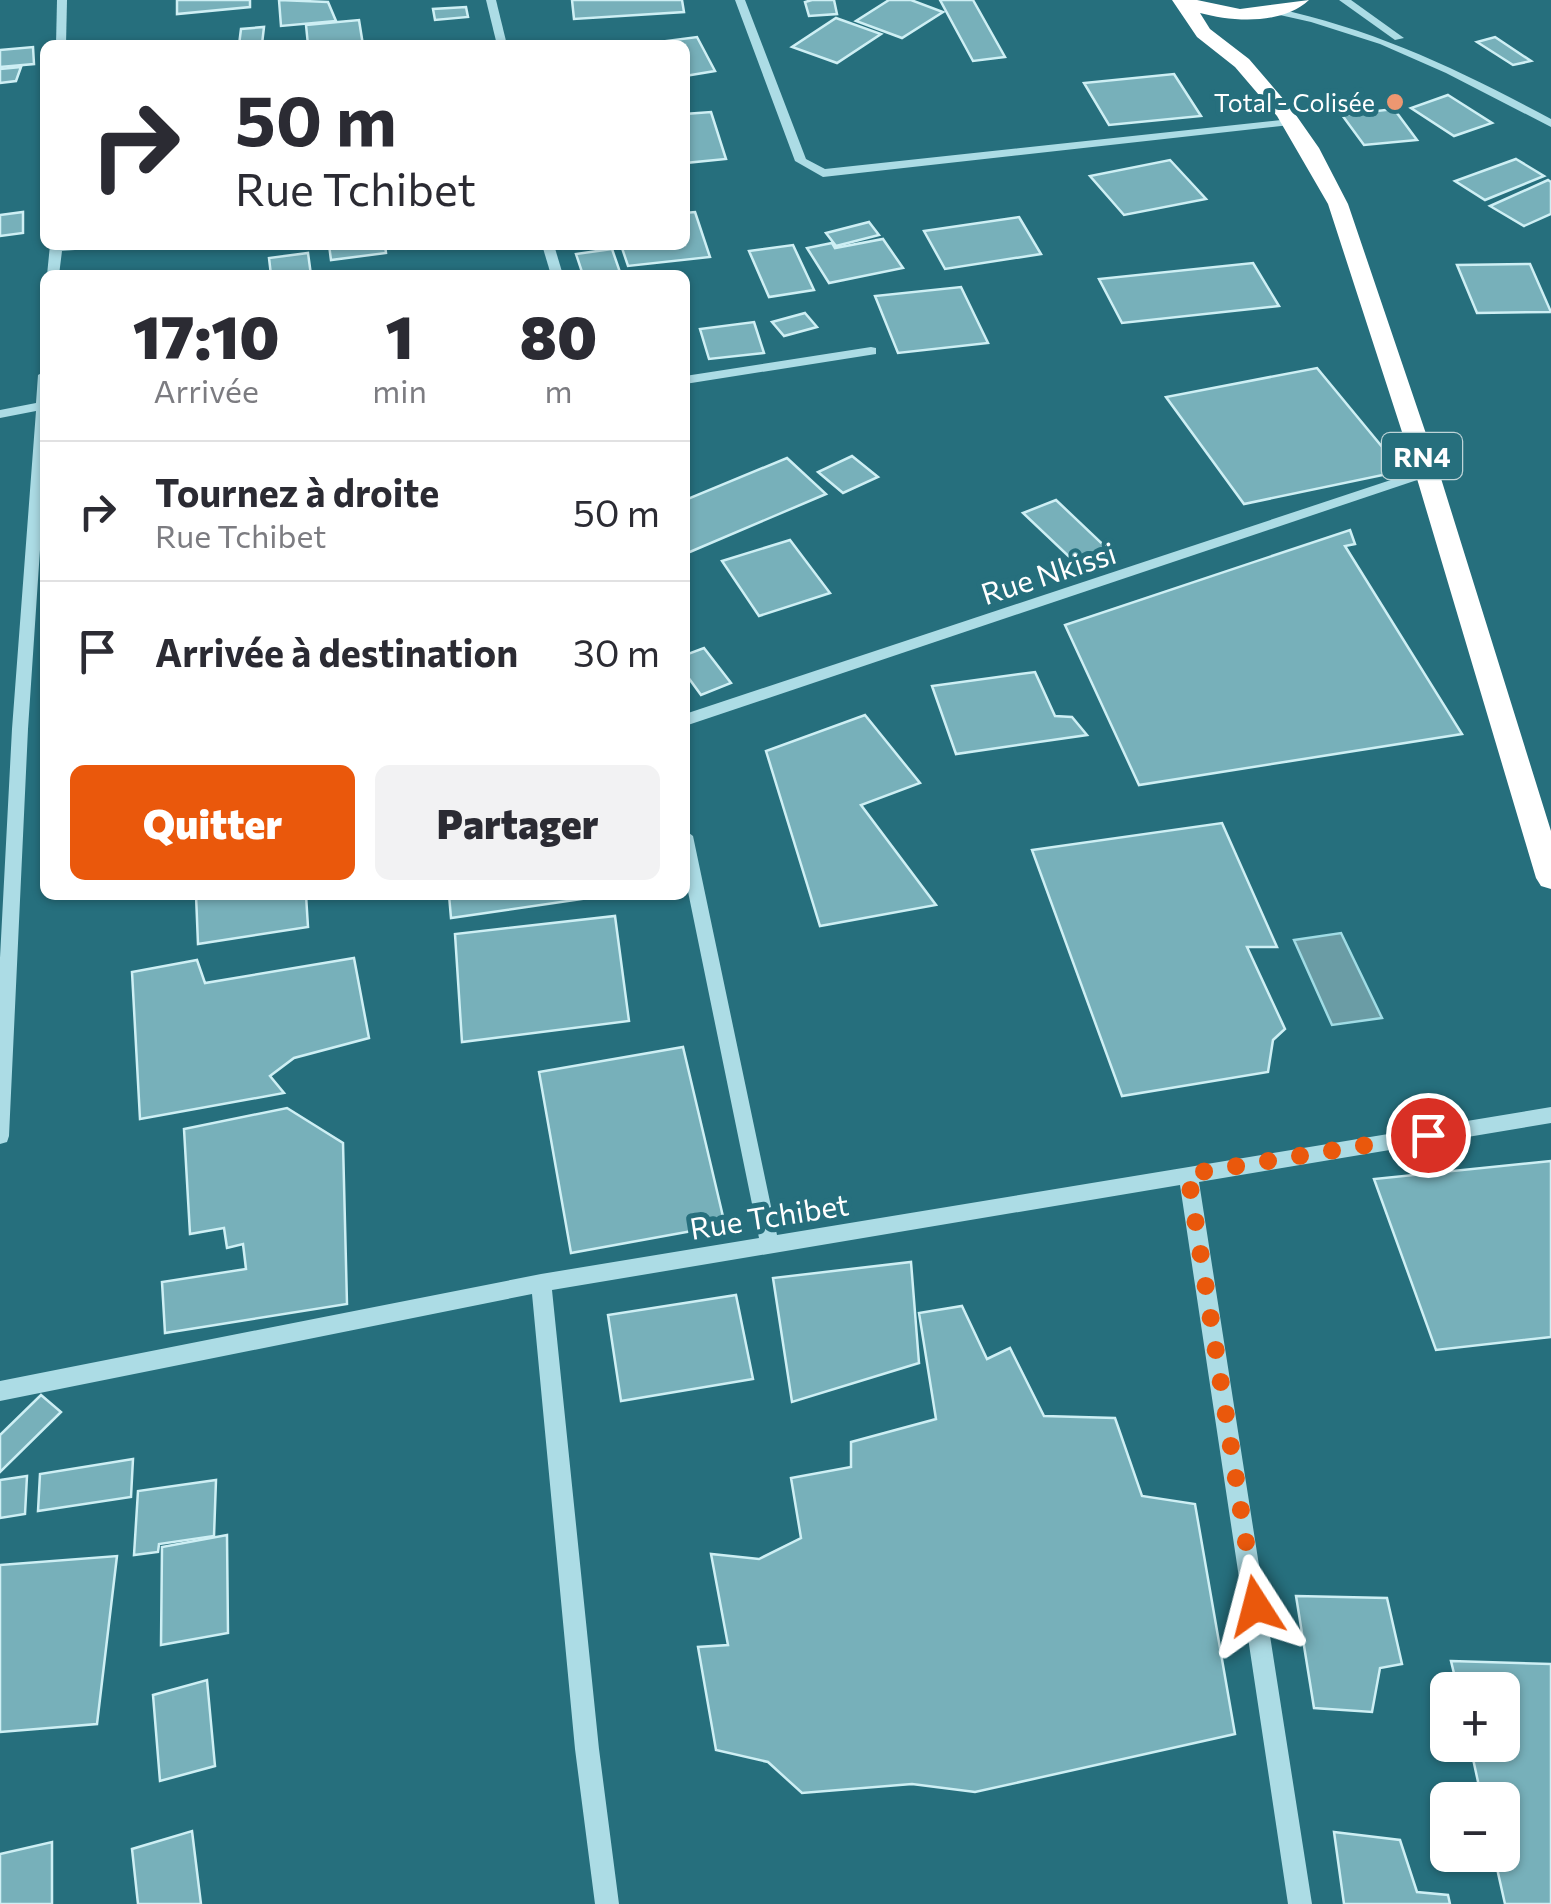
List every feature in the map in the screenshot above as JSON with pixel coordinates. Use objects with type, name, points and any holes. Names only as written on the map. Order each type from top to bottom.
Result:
[{"type":"highway","points":[[1240,60],[1244,35],[1266,12],[1300,0]]},
{"type":"highway","name":"RN4","points":[[1183,1],[1228,14],[1266,12]]},
{"type":"highway","name":"RN4","points":[[1183,1],[1202,33],[1240,60],[1290,122],[1322,167],[1338,204],[1427,472],[1551,878]]},
{"type":"street","points":[[61,40],[62,0]]},
{"type":"street","points":[[491,0],[501,40]]},
{"type":"street","points":[[740,0],[801,161],[823,173],[1290,122]]},
{"type":"street","points":[[1344,0],[1420,54]]},
{"type":"street","points":[[1266,12],[1354,28],[1420,54],[1551,124]]},
{"type":"street","points":[[690,379],[870,351]]},
{"type":"street","points":[[0,414],[40,406]]},
{"type":"street","points":[[0,1136],[20,729],[40,435]]},
{"type":"street","name":"Rue Nkissi","points":[[690,718],[1427,472]]},
{"type":"street","points":[[690,860],[770,1246]]},
{"type":"street","name":"Rue Tchibet","points":[[0,1391],[541,1283],[1551,1115]]},
{"type":"street","points":[[1188,1174],[1300,1904]]},
{"type":"street","points":[[541,1283],[587,1748],[608,1904]]},
{"type":"water","points":[[1341,933],[1382,1018],[1332,1025],[1294,940]]},
{"type":"building","points":[[177,0],[250,0],[250,7],[177,14]]},
{"type":"building","points":[[279,0],[328,2],[336,21],[281,26]]},
{"type":"building","points":[[572,0],[682,0],[684,12],[574,19]]},
{"type":"building","points":[[834,0],[837,14],[809,16],[805,2]]},
{"type":"building","points":[[889,0],[911,0],[943,12],[902,38],[856,21]]},
{"type":"building","points":[[940,0],[973,0],[1005,57],[973,61]]},
{"type":"building","points":[[466,7],[468,17],[435,20],[433,9]]},
{"type":"building","points":[[836,18],[881,34],[837,63],[792,47]]},
{"type":"building","points":[[359,20],[362,40],[308,40],[306,25]]},
{"type":"building","points":[[264,27],[262,40],[240,40],[241,29]]},
{"type":"building","points":[[697,37],[715,71],[690,75],[690,40],[674,40]]},
{"type":"building","points":[[1495,37],[1531,61],[1513,65],[1477,42]]},
{"type":"building","points":[[33,47],[34,64],[0,67],[0,50]]},
{"type":"building","points":[[21,67],[16,81],[0,83],[0,69]]},
{"type":"building","points":[[1174,74],[1201,116],[1109,125],[1084,83]]},
{"type":"building","points":[[1448,95],[1492,123],[1454,136],[1411,108]]},
{"type":"building","points":[[1394,109],[1417,140],[1364,145],[1342,115]]},
{"type":"building","points":[[711,112],[726,159],[690,163],[690,114]]},
{"type":"building","points":[[1516,159],[1544,176],[1485,200],[1455,181]]},
{"type":"building","points":[[1170,160],[1206,199],[1124,215],[1090,176]]},
{"type":"building","points":[[1548,180],[1551,214],[1524,226],[1490,206]]},
{"type":"building","points":[[23,212],[23,233],[0,236],[0,215]]},
{"type":"building","points":[[690,212],[695,212],[710,257],[628,266],[623,250],[690,250]]},
{"type":"building","points":[[1019,217],[1041,254],[945,269],[924,231]]},
{"type":"building","points":[[869,222],[879,235],[836,246],[826,233]]},
{"type":"building","points":[[883,239],[903,268],[829,283],[807,248],[832,243],[835,248]]},
{"type":"building","points":[[793,245],[814,290],[769,297],[749,251]]},
{"type":"building","points":[[330,250],[386,250],[386,253],[331,260]]},
{"type":"building","points":[[612,250],[619,270],[581,270],[576,254]]},
{"type":"building","points":[[308,253],[310,270],[270,270],[269,258]]},
{"type":"building","points":[[1253,263],[1279,306],[1122,323],[1099,279]]},
{"type":"building","points":[[1530,264],[1551,312],[1477,313],[1457,265]]},
{"type":"building","points":[[961,287],[988,343],[898,353],[875,296]]},
{"type":"building","points":[[805,313],[817,327],[784,336],[772,322]]},
{"type":"building","points":[[754,322],[764,353],[709,359],[700,329]]},
{"type":"building","points":[[1317,368],[1402,471],[1244,504],[1166,397]]},
{"type":"building","points":[[852,456],[878,477],[843,493],[818,472]]},
{"type":"building","points":[[787,458],[826,494],[690,552],[690,498]]},
{"type":"building","points":[[1056,500],[1113,554],[1081,568],[1023,513]]},
{"type":"building","points":[[1350,530],[1355,544],[1345,546],[1462,734],[1139,785],[1065,625]]},
{"type":"building","points":[[790,540],[830,593],[759,616],[722,561]]},
{"type":"building","points":[[704,648],[731,683],[701,695],[690,680],[690,653]]},
{"type":"building","points":[[1035,672],[1055,716],[1072,717],[1087,735],[956,754],[932,686]]},
{"type":"building","points":[[865,715],[920,783],[861,805],[936,905],[820,926],[766,751]]},
{"type":"building","points":[[1222,823],[1277,947],[1247,947],[1285,1029],[1273,1040],[1268,1072],[1122,1096],[1032,850]]},
{"type":"building","points":[[196,900],[306,900],[308,927],[198,944]]},
{"type":"building","points":[[449,900],[575,900],[451,918]]},
{"type":"building","points":[[615,916],[629,1021],[462,1042],[455,934]]},
{"type":"building","points":[[354,958],[369,1038],[294,1058],[270,1076],[284,1093],[140,1119],[132,972],[197,960],[205,983]]},
{"type":"building","points":[[683,1047],[725,1225],[571,1253],[539,1072]]},
{"type":"building","points":[[287,1108],[343,1143],[347,1304],[165,1333],[162,1282],[246,1269],[243,1244],[227,1248],[224,1228],[190,1234],[184,1129]]},
{"type":"building","points":[[1551,1161],[1551,1337],[1436,1350],[1374,1179]]},
{"type":"building","points":[[911,1262],[919,1363],[792,1402],[773,1278]]},
{"type":"building","points":[[736,1295],[753,1379],[621,1401],[608,1315]]},
{"type":"building","points":[[962,1306],[987,1359],[1010,1348],[1044,1416],[1115,1418],[1142,1496],[1195,1504],[1235,1734],[975,1792],[912,1784],[802,1793],[768,1762],[716,1750],[698,1647],[728,1645],[711,1554],[759,1559],[801,1538],[791,1478],[851,1467],[851,1442],[936,1419],[919,1313]]},
{"type":"building","points":[[41,1395],[61,1412],[0,1472],[0,1435]]},
{"type":"building","points":[[133,1459],[131,1497],[38,1511],[40,1474]]},
{"type":"building","points":[[27,1476],[25,1514],[0,1518],[0,1480]]},
{"type":"building","points":[[216,1480],[214,1536],[159,1544],[158,1552],[134,1555],[138,1491]]},
{"type":"building","points":[[227,1535],[228,1633],[161,1645],[162,1547]]},
{"type":"building","points":[[117,1556],[97,1724],[0,1732],[0,1565]]},
{"type":"building","points":[[1296,1596],[1387,1598],[1402,1664],[1380,1668],[1372,1712],[1314,1708]]},
{"type":"building","points":[[1451,1661],[1551,1664],[1551,1904],[1505,1904],[1498,1872],[1520,1872],[1520,1782],[1478,1782],[1474,1762],[1520,1762],[1520,1672],[1454,1672]]},
{"type":"building","points":[[207,1680],[215,1766],[160,1781],[153,1695]]},
{"type":"building","points":[[192,1831],[201,1904],[138,1904],[132,1849]]},
{"type":"building","points":[[1334,1832],[1400,1840],[1417,1892],[1448,1895],[1450,1904],[1344,1904]]},
{"type":"building","points":[[52,1842],[52,1904],[0,1904],[0,1854]]},
{"type":"place","name":"Total - Colisée","points":[[1395,102]]},
{"type":"route","points":[[1256,1606],[1188,1174],[1428,1135]]}]
